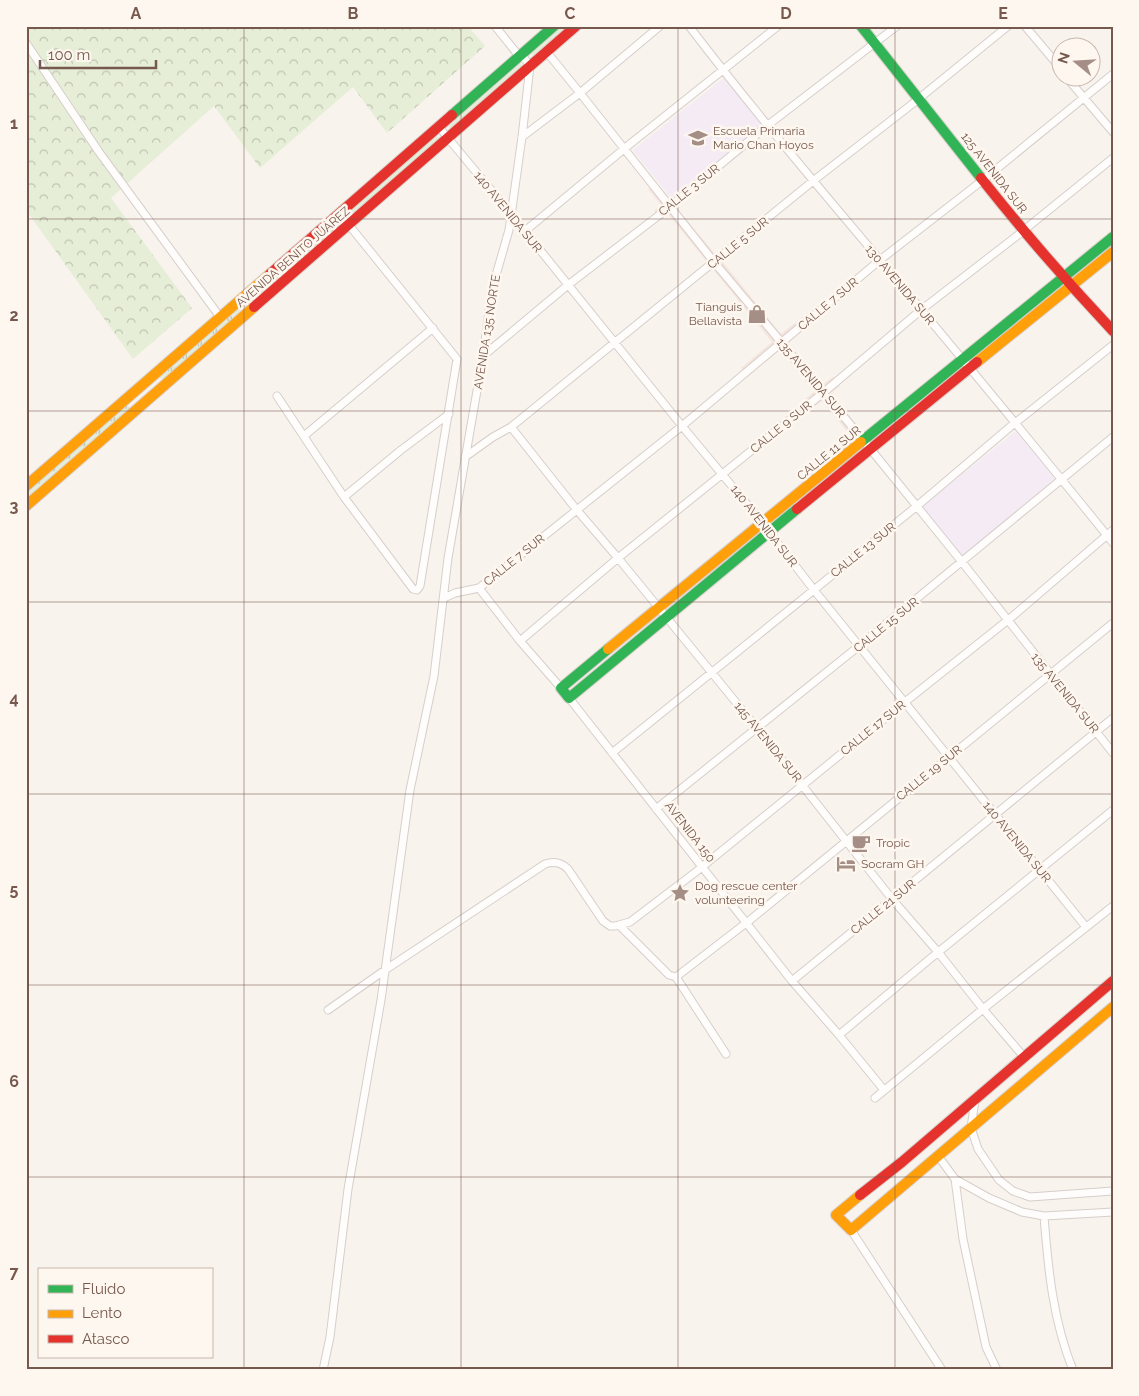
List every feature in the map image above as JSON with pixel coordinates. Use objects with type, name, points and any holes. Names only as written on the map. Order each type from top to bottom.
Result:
[{"type":"main road","name":"AVENIDA BENITO JUÁREZ","points":[[26,486],[554,26]]},
{"type":"main road","name":"AVENIDA BENITO JUÁREZ","points":[[26,506],[576,26]]},
{"type":"main road","name":"125 AVENIDA SUR","points":[[861,26],[1023,231],[1113,331]]},
{"type":"main road","name":"CALLE 11 SUR","points":[[561,688],[770,532],[962,359],[1113,237]]},
{"type":"main road","name":"CALLE 11 SUR","points":[[569,698],[763,523],[969,368],[1072,287],[1113,252]]},
{"type":"main road","name":"AVENIDA 150","points":[[561,688],[569,698]]},
{"type":"main road","points":[[1113,981],[902,1162],[836,1215],[851,1230],[1113,1007]]},
{"type":"street","points":[[495,26],[519,56],[524,58],[530,66]]},
{"type":"street","points":[[522,136],[580,92],[660,26]]},
{"type":"street","name":"130 AVENIDA SUR","points":[[689,26],[722,70],[813,181],[1113,543]]},
{"type":"street","points":[[524,231],[778,26]]},
{"type":"street","name":"CALLE 3 SUR","points":[[483,356],[568,285],[897,26]]},
{"type":"street","name":"CALLE 5 SUR","points":[[465,457],[511,427],[813,181],[1008,26]]},
{"type":"street","points":[[1025,26],[1052,58]]},
{"type":"street","points":[[26,43],[99,152],[220,316]]},
{"type":"street","name":"135 AVENIDA SUR","points":[[546,51],[714,262],[917,506],[1113,753]]},
{"type":"street","name":"AVENIDA 135 NORTE","points":[[323,1370],[330,1337],[348,1190],[386,970],[410,790],[434,676],[448,558],[483,356],[492,289],[509,230],[530,66]]},
{"type":"street","name":"CALLE 7 SUR","points":[[444,598],[455,593],[479,588],[682,426],[880,260],[983,180],[1113,74]]},
{"type":"street","points":[[1076,88],[1113,132]]},
{"type":"street","name":"140 AVENIDA SUR","points":[[438,126],[763,523],[814,590],[1086,928]]},
{"type":"street","name":"CALLE 9 SUR","points":[[520,642],[618,558],[723,475],[921,310],[1113,158]]},
{"type":"street","points":[[277,396],[344,497],[413,588],[417,590],[420,586],[458,359],[349,225]]},
{"type":"street","points":[[304,436],[433,328]]},
{"type":"street","name":"CALLE 13 SUR","points":[[612,752],[712,673],[1113,345]]},
{"type":"street","points":[[344,497],[401,450],[449,414]]},
{"type":"street","name":"145 AVENIDA SUR","points":[[511,427],[576,509],[757,728],[892,899],[1024,1057]]},
{"type":"street","name":"CALLE 15 SUR","points":[[656,809],[860,646],[1113,437]]},
{"type":"street","name":"CALLE 17 SUR","points":[[619,925],[630,922],[701,868],[1007,620],[1113,530]]},
{"type":"street","name":"AVENIDA 150","points":[[479,588],[520,642],[561,688]]},
{"type":"street","name":"CALLE 19 SUR","points":[[746,923],[1113,623]]},
{"type":"street","name":"AVENIDA 150","points":[[569,698],[701,868],[792,981],[884,1090]]},
{"type":"street","name":"CALLE 21 SUR","points":[[792,981],[1113,718]]},
{"type":"street","points":[[839,1035],[1113,810]]},
{"type":"street","points":[[328,1010],[545,864],[559,862],[568,869],[603,921],[610,926],[619,925],[669,975],[676,977],[726,1054]]},
{"type":"street","points":[[875,1098],[1113,906]]},
{"type":"street","points":[[676,977],[746,923]]},
{"type":"street","points":[[975,1099],[971,1128],[978,1148],[999,1180],[1013,1191],[1030,1197],[1113,1191]]},
{"type":"street","points":[[938,1156],[955,1179],[989,1198],[1022,1212],[1044,1216],[1113,1212]]},
{"type":"street","points":[[955,1179],[963,1239],[986,1346],[997,1370]]},
{"type":"street","points":[[1044,1216],[1049,1279],[1065,1349],[1073,1370]]},
{"type":"street","points":[[851,1230],[942,1370]]},
{"type":"shaded area","name":"Escuela Primaria Mario Chan Hoyos","points":[[725,77],[763,125],[671,198],[633,150]]},
{"type":"shaded area","name":"Tianguis Bellavista","points":[[656,182],[670,199],[676,195],[681,202],[676,207],[716,255],[723,250],[727,256],[722,261],[781,334],[811,310],[818,318],[788,343],[822,385],[833,377],[840,386],[831,393],[864,434],[855,441],[822,401],[812,408],[805,399],[814,392],[780,350],[748,376],[741,368],[772,342],[713,269],[706,274],[701,268],[707,262],[668,214],[661,220],[654,211],[661,205],[648,189]]},
{"type":"shaded area","points":[[1016,431],[1056,480],[961,557],[921,507]]},
{"type":"green space","points":[[30,26],[468,26],[485,46],[387,133],[353,87],[260,168],[214,106],[111,198],[192,308],[133,359],[26,210],[26,29]]},
{"type":"green space","points":[[558,26],[569,26],[535,56],[532,55],[530,52]]},
{"type":"green space","points":[[516,63],[522,65],[519,71],[450,129],[448,123]]},
{"type":"green space","points":[[435,137],[438,137],[438,141],[164,379],[160,378],[161,374]]},
{"type":"green space","points":[[128,405],[129,409],[26,498],[26,492]]},
{"type":"traffic: fast","points":[[452,115],[554,26]]},
{"type":"traffic: fast","points":[[861,26],[981,178]]},
{"type":"traffic: fast","points":[[861,442],[1113,237]]},
{"type":"traffic: fast","points":[[608,649],[561,688],[569,698],[797,509]]},
{"type":"traffic: slow","points":[[977,362],[1113,252]]},
{"type":"traffic: slow","points":[[26,486],[270,274]]},
{"type":"traffic: slow","points":[[26,506],[254,307]]},
{"type":"traffic: slow","points":[[608,649],[861,442]]},
{"type":"traffic: slow","points":[[860,1195],[836,1215],[851,1230],[1113,1007]]},
{"type":"traffic: jam","points":[[254,307],[576,26]]},
{"type":"traffic: jam","points":[[270,274],[452,115]]},
{"type":"traffic: jam","points":[[981,178],[1046,256],[1113,331]]},
{"type":"traffic: jam","points":[[797,509],[977,362]]},
{"type":"traffic: jam","points":[[860,1195],[902,1162],[1113,981]]},
{"type":"place","name":"Escuela Primaria Mario Chan Hoyos","points":[[698,138]]},
{"type":"place","name":"Tianguis Bellavista","points":[[757,314]]},
{"type":"place","name":"Tropic","points":[[861,843]]},
{"type":"place","name":"Socram GH","points":[[846,864]]},
{"type":"place","name":"Dog rescue center volunteering","points":[[680,893]]}]
